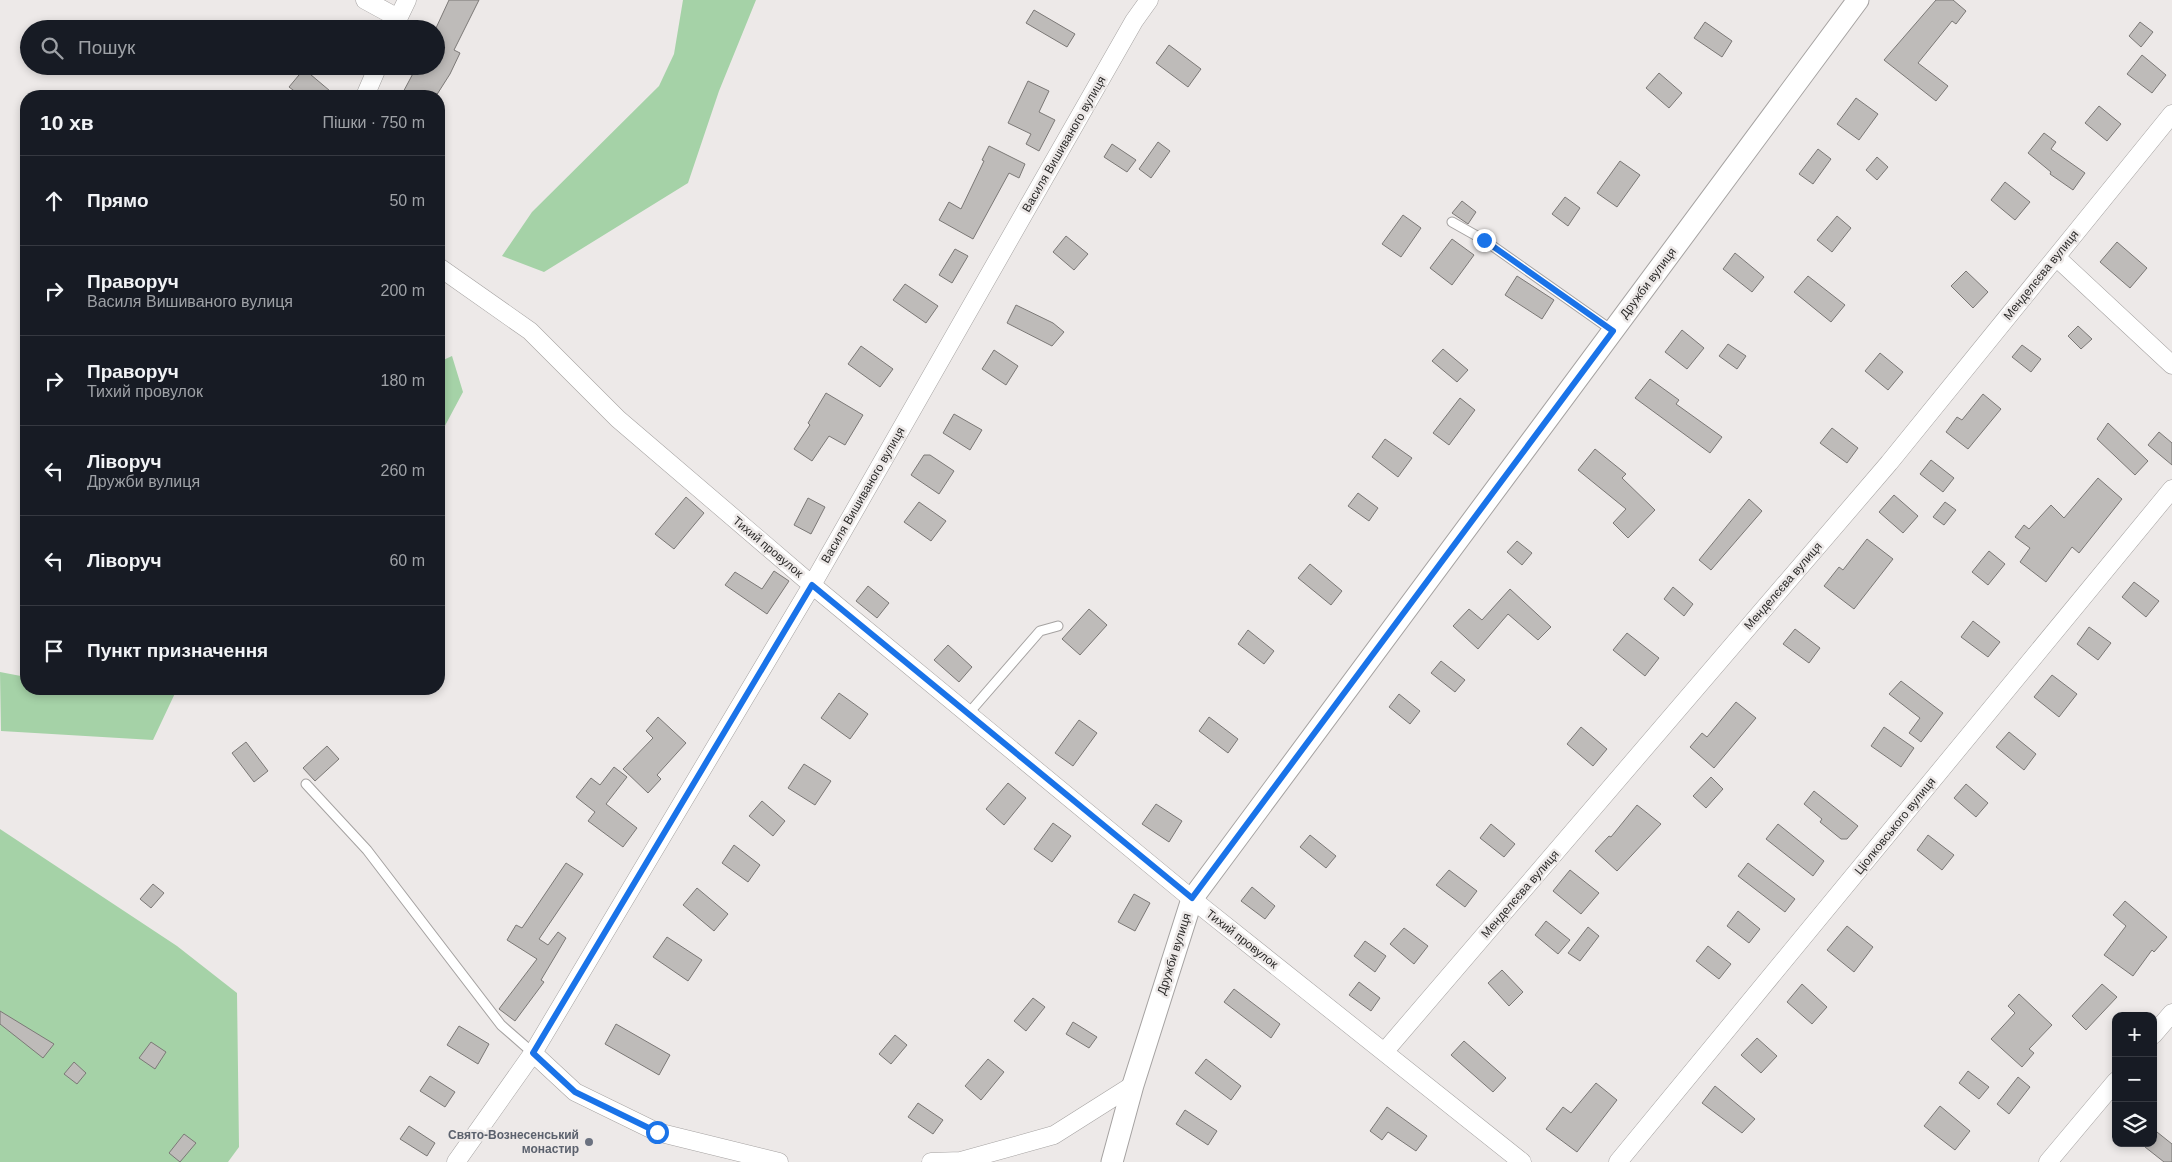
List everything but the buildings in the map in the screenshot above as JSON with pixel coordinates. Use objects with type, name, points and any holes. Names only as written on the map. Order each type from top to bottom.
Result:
[{"type":"street","points":[[365,0],[390,20]]},
{"type":"street","points":[[397,20],[407,0]]},
{"type":"street","name":"Василя Вишиваного вулиця","points":[[456,1162],[533,1053],[812,585],[1129,30],[1149,0]]},
{"type":"street","name":"Дружби вулиця","points":[[1112,1162],[1132,1085],[1192,898],[1858,0]]},
{"type":"street","points":[[368,90],[374,75]]},
{"type":"street","name":"Менделєєва вулиця","points":[[1385,1051],[1889,463],[2172,114]]},
{"type":"street","points":[[2056,257],[2172,365]]},
{"type":"street","name":"Тихий провулок","points":[[445,271],[530,331],[618,419],[812,585],[1192,898],[1522,1162]]},
{"type":"street","name":"Ціолковського вулиця","points":[[1618,1162],[2172,489]]},
{"type":"street","points":[[2157,1030],[2172,1013]]},
{"type":"street","points":[[533,1053],[575,1092],[657,1132],[779,1162]]},
{"type":"street","points":[[931,1162],[961,1161],[1054,1135],[1132,1085]]},
{"type":"street","points":[[2048,1162],[2112,1086]]},
{"type":"lane","points":[[1452,222],[1484,240],[1613,331]]},
{"type":"lane","points":[[968,714],[1040,631],[1058,626]]},
{"type":"lane","points":[[306,784],[367,850],[501,1025],[533,1053]]},
{"type":"green space","points":[[683,0],[756,0],[719,91],[688,183],[544,272],[502,256],[532,212],[659,86],[674,54]]},
{"type":"green space","points":[[452,356],[463,392],[445,426],[445,359]]},
{"type":"green space","points":[[0,672],[20,676],[20,695],[174,695],[153,740],[1,731]]},
{"type":"green space","points":[[0,829],[177,946],[237,993],[239,1147],[228,1162],[0,1162]]},
{"type":"place","name":"Cвято-Вознесенський монастир","points":[[589,1142]]},
{"type":"route","points":[[657,1132],[575,1092],[533,1053],[812,585],[1192,898],[1613,331],[1484,240]]}]
